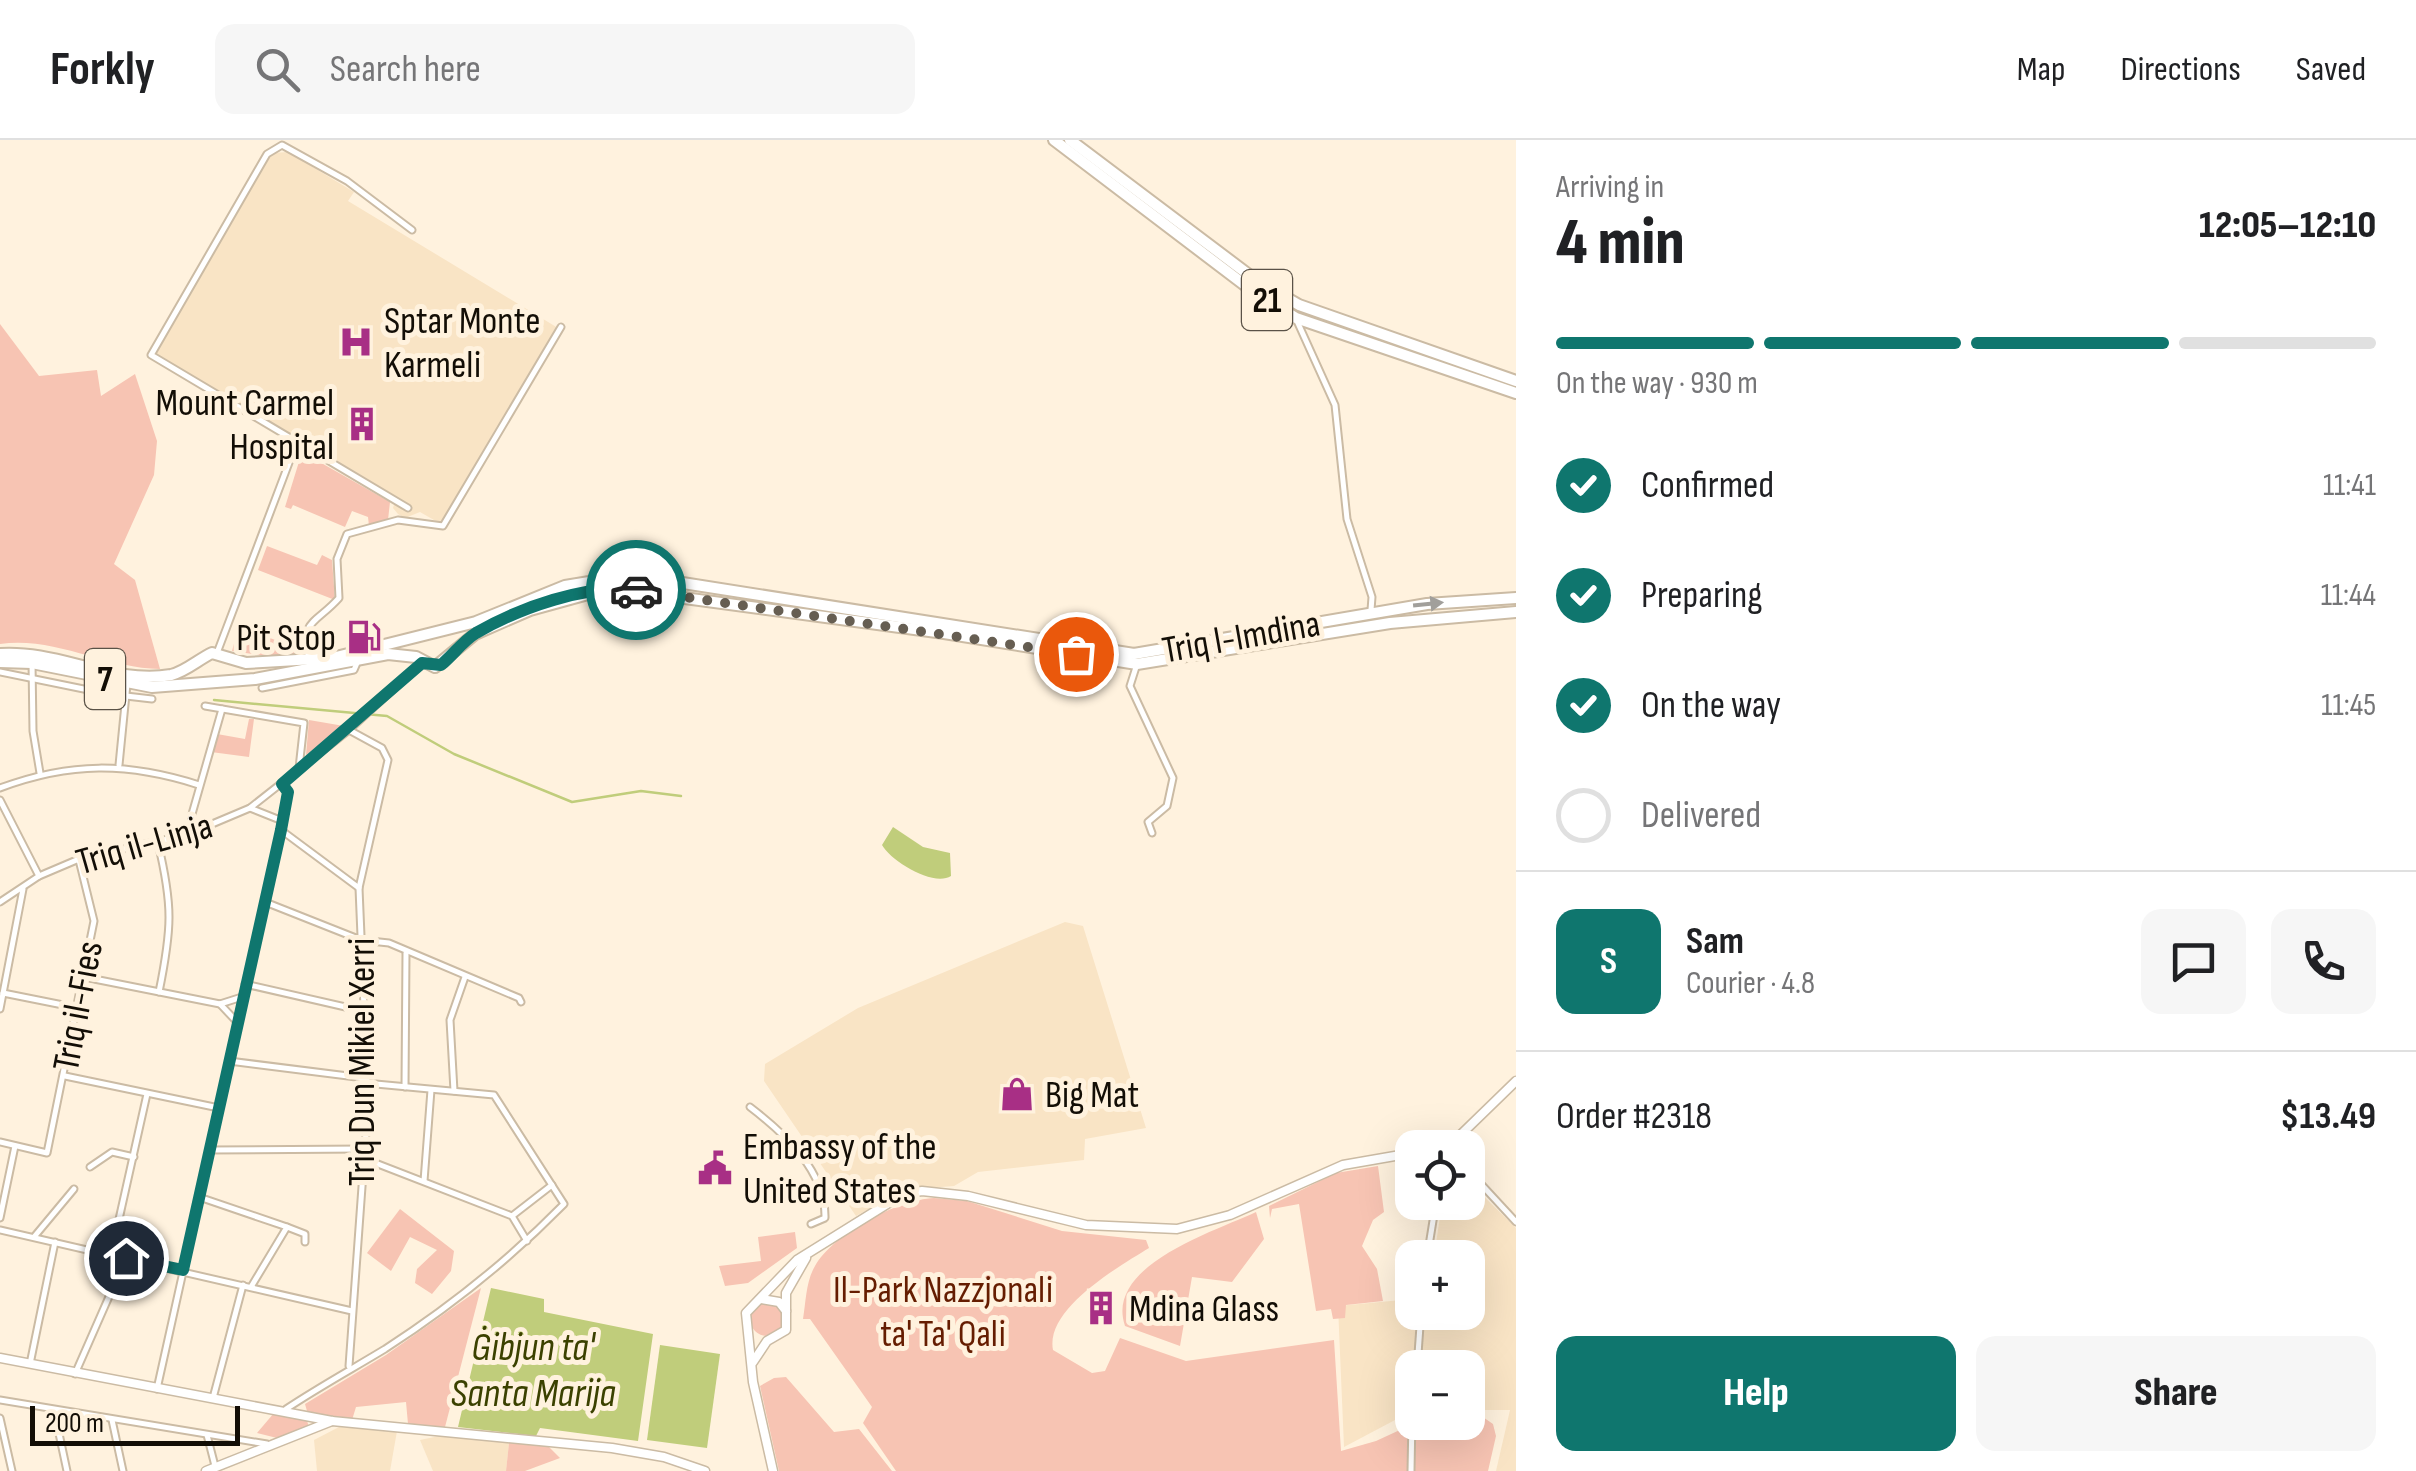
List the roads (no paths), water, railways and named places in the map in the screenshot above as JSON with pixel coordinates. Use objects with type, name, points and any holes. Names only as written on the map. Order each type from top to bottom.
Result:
[{"type":"highway","name":"21","points":[[1054,140],[1254,292],[1296,318],[1516,393]]},
{"type":"highway","name":"21","points":[[1070,140],[1257,281],[1299,305],[1516,381]]},
{"type":"highway","name":"Triq l-Imdina","points":[[0,654],[30,652],[131,677],[175,674],[204,656],[220,654],[246,663],[310,661],[440,633],[565,586],[632,576],[1134,654],[1369,613],[1516,598]]},
{"type":"highway","name":"Triq l-Imdina","points":[[0,662],[32,663],[124,692],[286,679],[388,654],[435,667],[475,634],[530,610],[610,588],[944,633],[1136,664],[1390,624],[1516,612]]},
{"type":"highway","points":[[440,633],[451,646],[450,657]]},
{"type":"highway","points":[[418,639],[419,660]]},
{"type":"highway","points":[[204,656],[200,674],[216,683],[230,669],[220,654]]},
{"type":"main road","points":[[1465,1130],[1516,1081]]},
{"type":"main road","points":[[774,1471],[752,1366],[746,1313],[797,1260],[903,1194],[968,1196],[1076,1224],[1177,1229],[1230,1215],[1327,1170],[1395,1156]]},
{"type":"main road","points":[[752,1366],[767,1341],[786,1330],[790,1282],[814,1250]]},
{"type":"main road","points":[[756,1300],[779,1302],[788,1314]]},
{"type":"main road","points":[[747,1329],[757,1340],[767,1341]]},
{"type":"main road","points":[[0,1358],[286,1409],[332,1421],[612,1448],[664,1457],[705,1471]]},
{"type":"main road","points":[[210,1468],[332,1421]]},
{"type":"street","points":[[408,508],[151,355],[267,154],[282,145],[346,181],[412,230]]},
{"type":"street","points":[[1296,318],[1336,405],[1346,519],[1372,597],[1369,613]]},
{"type":"street","points":[[310,661],[303,637],[307,627],[339,598],[338,558],[347,534],[398,520],[443,526],[561,327]]},
{"type":"street","points":[[220,654],[297,441]]},
{"type":"street","name":"Triq il-Linja","points":[[0,902],[39,876],[79,859],[186,835],[250,808],[349,730],[419,660]]},
{"type":"street","points":[[32,663],[40,773]]},
{"type":"street","points":[[1136,664],[1130,686],[1142,702],[1173,778],[1167,806],[1148,822],[1152,832]]},
{"type":"street","points":[[0,672],[152,698]]},
{"type":"street","points":[[262,688],[286,679]]},
{"type":"street","points":[[119,766],[124,692]]},
{"type":"street","points":[[205,706],[304,723],[299,768]]},
{"type":"street","points":[[186,835],[222,709]]},
{"type":"street","name":"Triq Dun Mikiel Xerri","points":[[349,730],[382,748],[388,760],[360,888],[365,1159],[349,1366]]},
{"type":"street","points":[[0,788],[40,773],[119,766],[198,784]]},
{"type":"street","points":[[157,1389],[281,830],[288,792],[282,784]]},
{"type":"street","points":[[0,800],[39,876]]},
{"type":"street","points":[[250,808],[280,820]]},
{"type":"street","points":[[281,830],[360,888]]},
{"type":"street","points":[[158,842],[172,899],[172,930],[159,992]]},
{"type":"street","name":"Triq il-Fies","points":[[15,1146],[47,1152],[64,1076],[94,921],[79,859]]},
{"type":"street","points":[[0,1009],[4,964],[24,886]]},
{"type":"street","points":[[265,902],[361,940],[388,943],[519,998],[520,1002]]},
{"type":"street","points":[[405,1087],[406,952]]},
{"type":"street","points":[[84,977],[220,1004],[242,997]]},
{"type":"street","points":[[454,1091],[450,1020],[465,978]]},
{"type":"street","points":[[246,984],[363,1011]]},
{"type":"street","points":[[3,993],[78,1008]]},
{"type":"street","points":[[220,1004],[237,1022]]},
{"type":"street","points":[[229,1062],[405,1087],[494,1095],[564,1204],[482,1281],[382,1350],[349,1366],[286,1409]]},
{"type":"street","points":[[64,1076],[218,1108]]},
{"type":"street","points":[[424,1182],[432,1090]]},
{"type":"street","points":[[111,1255],[147,1094]]},
{"type":"street","points":[[750,1107],[778,1128],[822,1192],[825,1218],[811,1224]]},
{"type":"street","points":[[0,1142],[15,1146],[0,1218]]},
{"type":"street","points":[[210,1150],[365,1149]]},
{"type":"street","points":[[90,1167],[112,1152],[134,1157]]},
{"type":"street","points":[[365,1159],[512,1216],[527,1241]]},
{"type":"street","points":[[512,1216],[552,1185]]},
{"type":"street","points":[[1485,1189],[1516,1222]]},
{"type":"street","points":[[34,1238],[74,1190]]},
{"type":"street","points":[[199,1197],[305,1234],[305,1242]]},
{"type":"street","points":[[251,1287],[286,1228]]},
{"type":"street","points":[[0,1230],[352,1311]]},
{"type":"street","points":[[30,1364],[55,1242]]},
{"type":"street","points":[[75,1374],[126,1258]]},
{"type":"street","points":[[213,1398],[243,1285]]},
{"type":"street","points":[[0,1400],[267,1444]]},
{"type":"street","points":[[53,1409],[67,1471]]},
{"type":"street","points":[[0,1418],[12,1471]]},
{"type":"street","points":[[112,1420],[122,1471]]},
{"type":"street","points":[[208,1435],[210,1468]]},
{"type":"street","points":[[1411,1471],[1412,1440]]},
{"type":"water","points":[[893,827],[923,847],[950,853],[951,876],[924,875],[894,858],[882,845]]},
{"type":"water","name":"Ġibjun ta' Santa Marija","points":[[491,1288],[544,1299],[544,1312],[653,1334],[638,1441],[540,1428],[536,1436],[458,1427]]},
{"type":"water","points":[[660,1345],[720,1354],[707,1448],[647,1440]]},
{"type":"waterway","points":[[214,700],[387,716],[454,754],[572,802],[641,791],[681,796]]},
{"type":"place","name":"Sptar Monte Karmeli","points":[[356,342]]},
{"type":"place","name":"Mount Carmel Hospital","points":[[362,424]]},
{"type":"place","name":"Pit Stop","points":[[364,637]]},
{"type":"place","name":"Big Mat","points":[[1017,1094]]},
{"type":"place","name":"Embassy of the United States","points":[[715,1168]]},
{"type":"place","name":"Mdina Glass","points":[[1101,1308]]},
{"type":"park label","name":"Il-Park Nazzjonali ta' Ta' Qali","points":[[943,1311]]}]
